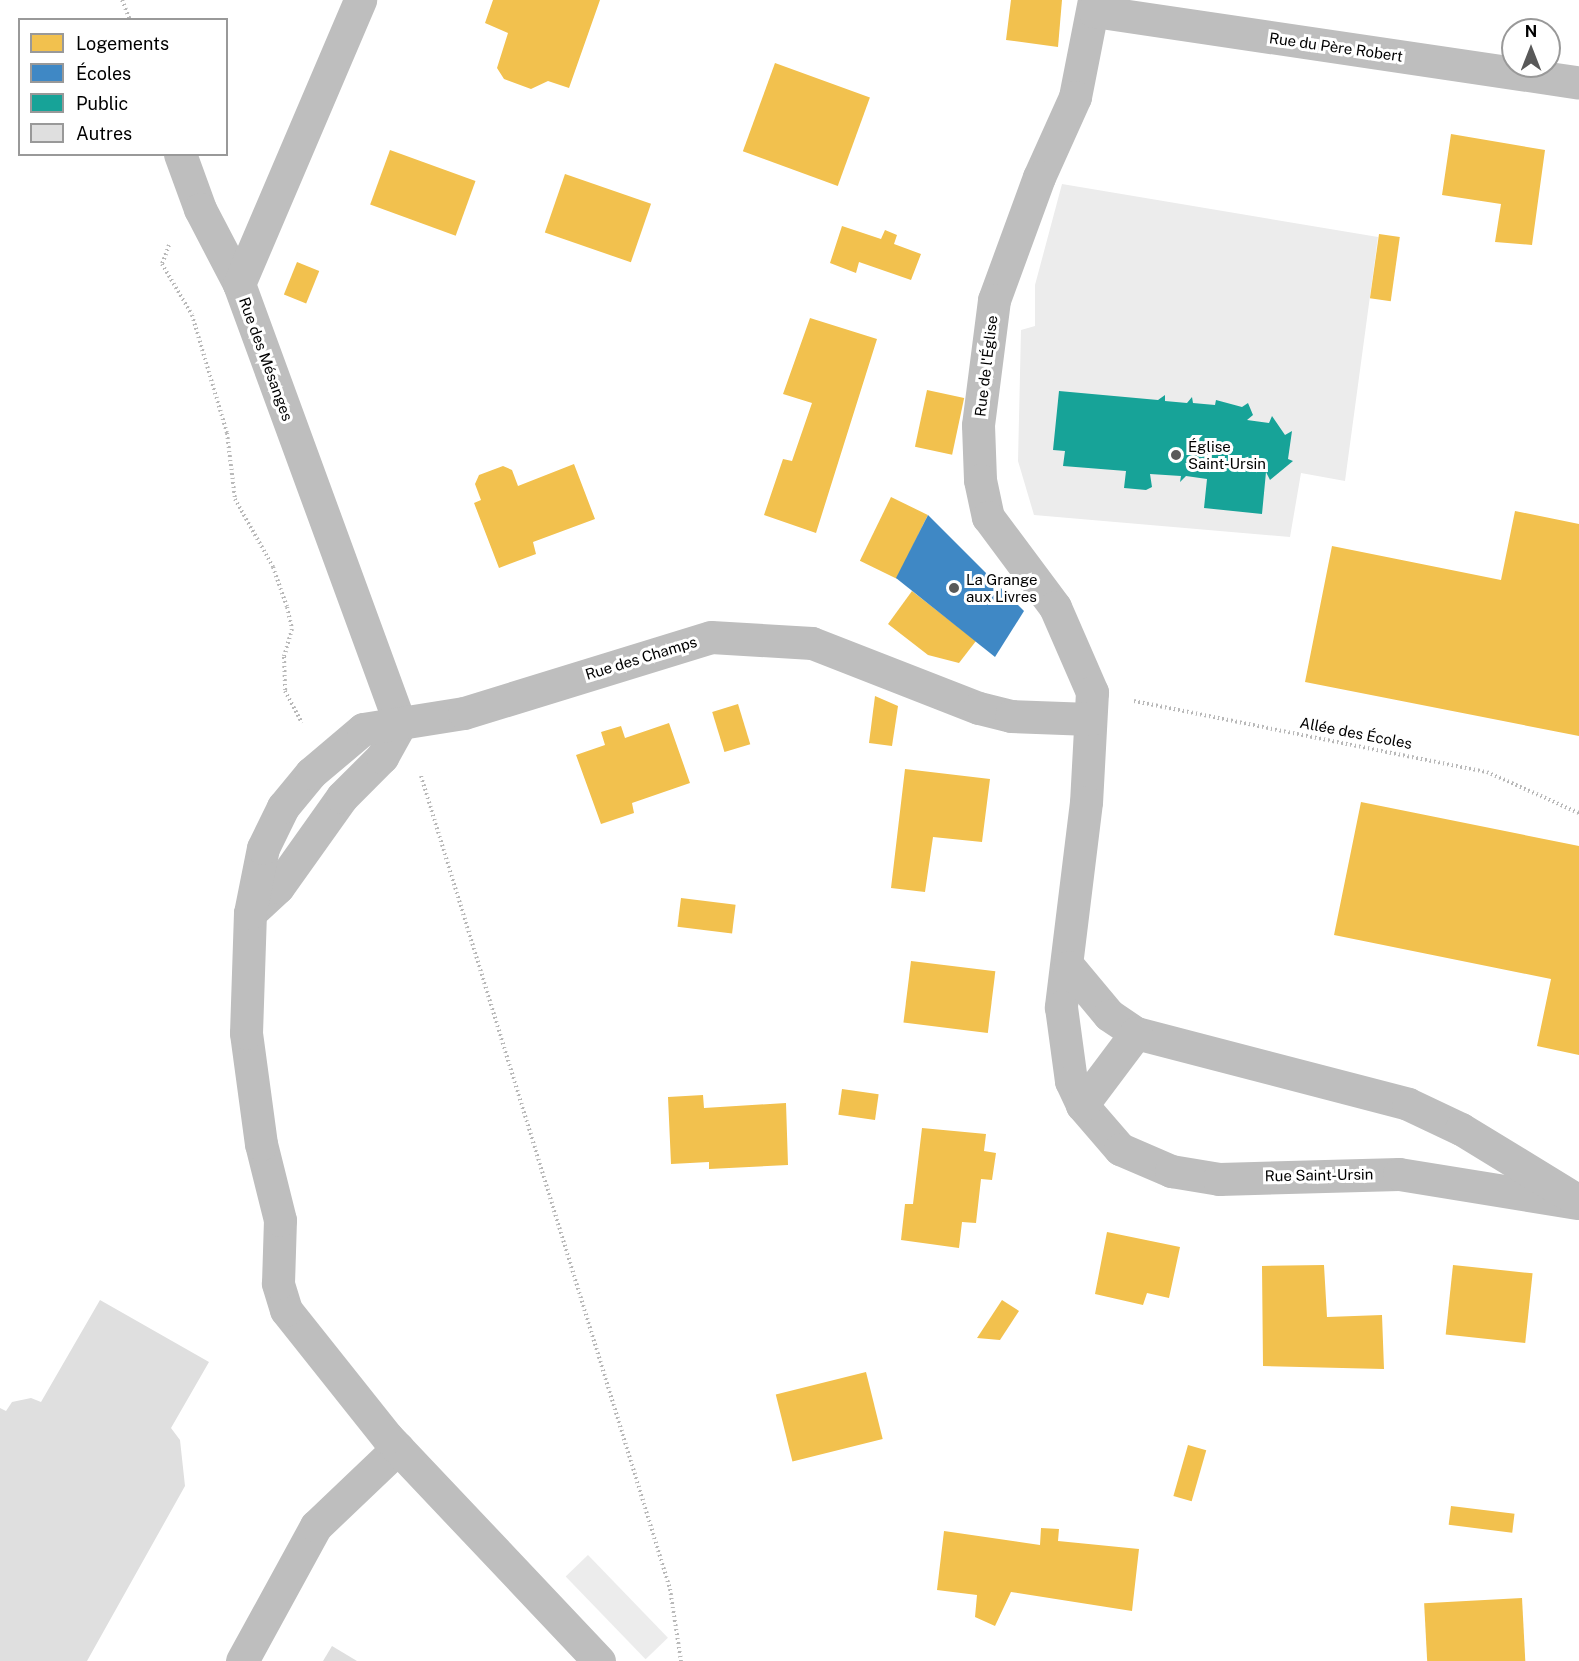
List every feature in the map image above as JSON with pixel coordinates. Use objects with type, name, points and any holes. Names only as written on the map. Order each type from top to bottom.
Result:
[{"type":"street","name":"Rue des Mésanges","points":[[360,0],[239,284],[400,724]]},
{"type":"street","name":"Rue du Père Robert","points":[[1094,5],[1579,83]]},
{"type":"street","name":"Rue de l'Église","points":[[1090,719],[1092,692],[1074,640],[988,517],[980,480],[978,425],[994,300],[1039,177],[1075,97],[1094,5]]},
{"type":"street","points":[[181,156],[200,208],[239,284]]},
{"type":"street","name":"Rue des Champs","points":[[599,1661],[398,1448],[286,1310],[278,1283],[280,1220],[261,1144],[246,1034],[250,912],[263,848],[283,807],[332,755],[363,729],[464,713],[711,637],[812,643],[979,708],[1011,716],[1090,719]]},
{"type":"street","name":"Rue Saint-Ursin","points":[[1090,719],[1069,967],[1061,1007],[1063,1043],[1082,1105],[1120,1149],[1171,1171],[1219,1179],[1399,1174],[1579,1202]]},
{"type":"street","points":[[250,912],[278,888],[342,796],[382,757],[400,724]]},
{"type":"street","name":"Rue Saint-Ursin","points":[[1069,967],[1109,1015],[1136,1033],[1408,1104],[1558,1184],[1579,1202]]},
{"type":"street","points":[[1082,1105],[1136,1033]]},
{"type":"street","points":[[242,1661],[316,1526],[398,1448]]},
{"type":"path","points":[[122,0],[129,18]]},
{"type":"path","points":[[200,208],[174,234],[162,264],[192,315],[227,433],[235,499],[273,567],[287,607],[292,629],[284,657],[285,692],[302,723],[332,755]]},
{"type":"path","name":"Allée des Écoles","points":[[1121,698],[1487,772],[1579,813]]},
{"type":"path","points":[[400,724],[428,792],[670,1589],[681,1661]]},
{"type":"shaded area","points":[[1062,184],[1378,237],[1345,481],[1301,473],[1290,537],[1034,515],[1018,461],[1021,330],[1035,326],[1035,285]]},
{"type":"shaded area","points":[[588,1555],[668,1638],[646,1659],[566,1577]]},
{"type":"building: Logements","points":[[493,0],[600,0],[569,88],[548,81],[531,89],[504,79],[497,68],[508,33],[485,23]]},
{"type":"building: Logements","points":[[1011,0],[1062,0],[1058,47],[1006,40]]},
{"type":"building: Logements","points":[[775,63],[870,98],[838,186],[743,151]]},
{"type":"building: Logements","points":[[1451,134],[1545,150],[1532,245],[1495,242],[1501,204],[1442,195]]},
{"type":"building: Logements","points":[[390,150],[476,181],[456,236],[370,205]]},
{"type":"building: Logements","points":[[565,174],[651,204],[631,262],[545,233]]},
{"type":"building: Logements","points":[[842,226],[881,239],[885,230],[897,235],[894,244],[921,254],[911,280],[859,262],[856,273],[830,263]]},
{"type":"building: Logements","points":[[1379,234],[1400,237],[1391,301],[1370,298]]},
{"type":"building: Logements","points":[[297,262],[319,271],[306,303],[284,294]]},
{"type":"building: Logements","points":[[810,318],[877,339],[816,533],[764,515],[783,459],[792,461],[812,403],[783,394]]},
{"type":"building: Logements","points":[[927,390],[964,398],[952,455],[915,447]]},
{"type":"building: Logements","points":[[574,464],[595,519],[533,542],[536,554],[499,568],[474,503],[481,500],[475,484],[479,475],[503,466],[512,470],[518,486]]},
{"type":"building: Logements","points":[[891,497],[928,515],[897,579],[860,561]]},
{"type":"building: Logements","points":[[1515,511],[1579,524],[1579,736],[1305,682],[1332,546],[1501,580]]},
{"type":"building: Logements","points":[[912,591],[976,641],[959,663],[928,655],[888,624]]},
{"type":"building: Logements","points":[[875,696],[898,706],[892,746],[869,743]]},
{"type":"building: Logements","points":[[738,704],[750,744],[724,752],[712,712]]},
{"type":"building: Logements","points":[[669,723],[690,783],[632,803],[634,813],[601,824],[576,755],[605,745],[601,732],[621,726],[625,738]]},
{"type":"building: Logements","points":[[905,769],[990,779],[982,842],[933,837],[925,892],[891,888]]},
{"type":"building: Logements","points":[[1361,802],[1579,846],[1579,1055],[1537,1046],[1551,979],[1334,935]]},
{"type":"building: Logements","points":[[681,898],[736,905],[732,933],[677,927]]},
{"type":"building: Logements","points":[[911,961],[995,971],[988,1033],[903,1023]]},
{"type":"building: Logements","points":[[842,1089],[879,1094],[875,1120],[838,1115]]},
{"type":"building: Logements","points":[[703,1095],[704,1108],[786,1103],[788,1165],[709,1169],[709,1162],[671,1164],[668,1097]]},
{"type":"building: Logements","points":[[922,1128],[986,1134],[984,1151],[996,1153],[992,1180],[981,1179],[976,1223],[962,1222],[959,1248],[901,1240],[905,1204],[913,1204]]},
{"type":"building: Logements","points":[[1107,1232],[1180,1247],[1169,1298],[1147,1293],[1143,1305],[1095,1294]]},
{"type":"building: Logements","points":[[1324,1265],[1327,1317],[1382,1315],[1384,1369],[1263,1366],[1262,1266]]},
{"type":"building: Logements","points":[[1453,1265],[1533,1273],[1525,1343],[1446,1335]]},
{"type":"building: Logements","points":[[1002,1300],[1019,1311],[1000,1340],[977,1338]]},
{"type":"building: Logements","points":[[866,1372],[883,1439],[792,1461],[776,1394]]},
{"type":"building: Logements","points":[[1188,1445],[1206,1450],[1192,1501],[1173,1496]]},
{"type":"building: Logements","points":[[1451,1506],[1515,1514],[1512,1533],[1449,1525]]},
{"type":"building: Logements","points":[[1041,1528],[1059,1529],[1058,1541],[1139,1549],[1132,1611],[1011,1592],[995,1626],[975,1617],[977,1595],[937,1590],[944,1531],[1040,1545]]},
{"type":"building: Logements","points":[[1522,1598],[1525,1661],[1427,1661],[1424,1603]]},
{"type":"building: Écoles","points":[[928,515],[1024,611],[995,657],[896,578]]},
{"type":"building: Public","name":"Église Saint-Ursin","points":[[1059,391],[1158,400],[1165,395],[1165,401],[1187,403],[1192,397],[1193,403],[1215,405],[1216,400],[1242,407],[1248,403],[1253,415],[1247,420],[1269,423],[1272,416],[1285,435],[1292,431],[1288,459],[1293,461],[1270,480],[1266,472],[1262,514],[1204,508],[1207,479],[1186,476],[1180,482],[1181,476],[1150,474],[1152,487],[1146,490],[1124,488],[1126,471],[1063,466],[1065,451],[1053,450]]},
{"type":"building: Autres","points":[[100,1300],[209,1362],[171,1428],[180,1440],[185,1486],[87,1661],[0,1661],[0,1408],[6,1411],[12,1402],[31,1398],[41,1402]]},
{"type":"building: Autres","points":[[332,1646],[357,1661],[323,1661]]},
{"type":"place","name":"Église Saint-Ursin","points":[[1176,455]]},
{"type":"place","name":"La Grange aux Livres","points":[[954,588]]}]
